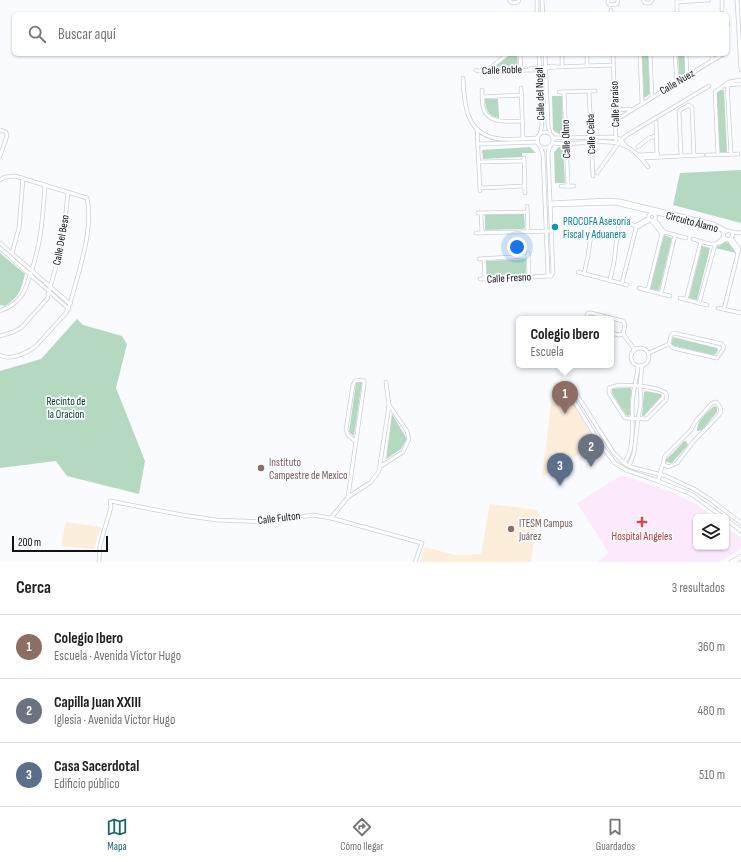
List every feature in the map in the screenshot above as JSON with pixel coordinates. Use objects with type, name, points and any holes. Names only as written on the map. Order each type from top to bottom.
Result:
[{"type":"main road","points":[[732,562],[741,557]]},
{"type":"street","points":[[509,0],[512,3],[520,0]]},
{"type":"street","points":[[537,0],[537,12]]},
{"type":"street","points":[[542,0],[543,12]]},
{"type":"street","points":[[608,2],[610,5],[617,4],[618,0]]},
{"type":"street","points":[[643,0],[645,3],[650,3],[652,0]]},
{"type":"street","points":[[678,12],[677,1],[709,0]]},
{"type":"street","points":[[722,0],[722,10]]},
{"type":"street","points":[[737,0],[740,26],[741,70]]},
{"type":"street","points":[[486,71],[505,56]]},
{"type":"street","points":[[520,56],[521,70]]},
{"type":"street","name":"Calle del Nogal","points":[[539,56],[542,125],[539,136]]},
{"type":"street","name":"Calle del Nogal","points":[[545,56],[548,124],[550,133]]},
{"type":"street","points":[[562,56],[562,67]]},
{"type":"street","points":[[587,56],[587,66]]},
{"type":"street","name":"Calle Paraíso","points":[[613,56],[616,137],[619,142]]},
{"type":"street","points":[[640,56],[642,103]]},
{"type":"street","points":[[650,56],[652,97]]},
{"type":"street","points":[[675,56],[677,82]]},
{"type":"street","points":[[686,56],[687,76]]},
{"type":"street","points":[[712,56],[712,61]]},
{"type":"street","name":"Calle Nuez","points":[[616,120],[720,56]]},
{"type":"street","name":"Calle Roble","points":[[476,70],[478,72],[614,65]]},
{"type":"street","points":[[463,78],[466,111],[469,119],[477,129],[486,135],[496,138],[523,138],[539,136],[545,132],[550,133],[553,138],[548,153],[553,273],[549,275]]},
{"type":"street","points":[[718,155],[714,95],[716,90],[723,85],[741,82]]},
{"type":"street","points":[[727,84],[731,154]]},
{"type":"street","points":[[597,173],[619,142],[640,126],[710,86]]},
{"type":"street","points":[[521,88],[523,138]]},
{"type":"street","points":[[482,90],[484,109],[490,117],[500,121],[522,121]]},
{"type":"street","name":"Calle Ceiba","points":[[589,91],[593,176]]},
{"type":"street","points":[[559,92],[595,91]]},
{"type":"street","name":"Calle Olmo","points":[[564,92],[568,186]]},
{"type":"street","points":[[482,97],[522,95]]},
{"type":"street","points":[[681,156],[679,112],[689,105],[692,108],[694,156]]},
{"type":"street","points":[[616,110],[630,110]]},
{"type":"street","points":[[656,122],[658,156]]},
{"type":"street","points":[[477,129],[480,190],[525,186]]},
{"type":"street","points":[[0,130],[6,132],[7,136],[0,154]]},
{"type":"street","points":[[539,136],[539,144],[543,154],[549,275]]},
{"type":"street","points":[[638,147],[649,138],[656,136]]},
{"type":"street","points":[[553,138],[616,137]]},
{"type":"street","points":[[478,144],[539,144],[544,148],[551,144],[619,142],[642,158],[648,167]]},
{"type":"street","points":[[638,155],[694,156],[738,154]]},
{"type":"street","points":[[642,158],[658,156]]},
{"type":"street","points":[[478,162],[524,159],[525,193]]},
{"type":"street","points":[[0,180],[9,176],[23,178],[87,198],[88,204],[86,238],[69,309],[33,349],[10,357],[0,355]]},
{"type":"street","points":[[11,255],[19,228],[23,178]]},
{"type":"street","points":[[0,311],[18,300],[25,289],[31,273],[41,232],[45,185]]},
{"type":"street","points":[[561,186],[574,186]]},
{"type":"street","name":"Calle Del Beso","points":[[50,292],[62,241],[68,192]]},
{"type":"street","name":"Circuito Álamo","points":[[550,204],[614,200],[714,224],[726,231]]},
{"type":"street","name":"Circuito Álamo","points":[[593,202],[615,204],[646,210],[657,214],[716,227],[726,231]]},
{"type":"street","points":[[527,206],[528,231]]},
{"type":"street","name":"Circuito Álamo","points":[[644,206],[651,219],[663,233],[686,238]]},
{"type":"street","points":[[482,233],[480,213],[527,212]]},
{"type":"street","name":"Circuito Álamo","points":[[657,214],[664,212]]},
{"type":"street","points":[[651,219],[653,213],[657,214]]},
{"type":"street","points":[[651,219],[657,214]]},
{"type":"street","name":"Circuito Álamo","points":[[636,228],[651,219]]},
{"type":"street","points":[[584,274],[593,220]]},
{"type":"street","points":[[588,221],[612,220],[634,225],[636,228],[622,284]]},
{"type":"street","points":[[610,280],[619,222]]},
{"type":"street","points":[[476,234],[552,230]]},
{"type":"street","points":[[738,253],[728,239],[726,231],[741,233]]},
{"type":"street","points":[[693,239],[714,245],[728,239],[732,232]]},
{"type":"street","name":"Circuito Álamo","points":[[648,290],[663,233]]},
{"type":"street","name":"Circuito Álamo","points":[[661,294],[675,235]]},
{"type":"street","points":[[724,309],[740,249],[728,239]]},
{"type":"street","points":[[686,300],[701,241]]},
{"type":"street","points":[[0,243],[69,309]]},
{"type":"street","points":[[699,303],[714,245]]},
{"type":"street","points":[[0,248],[11,255]]},
{"type":"street","points":[[479,259],[528,254],[529,277]]},
{"type":"street","points":[[484,259],[485,279]]},
{"type":"street","points":[[578,272],[627,284]]},
{"type":"street","points":[[31,273],[70,304]]},
{"type":"street","name":"Calle Fresno","points":[[480,279],[538,277],[549,275]]},
{"type":"street","points":[[639,288],[670,296]]},
{"type":"street","points":[[0,336],[21,328],[40,308],[50,292]]},
{"type":"street","points":[[680,298],[707,305]]},
{"type":"street","points":[[718,308],[741,314]]},
{"type":"street","points":[[587,316],[591,313],[603,316]]},
{"type":"street","points":[[614,319],[623,321],[625,325],[623,334],[635,350]]},
{"type":"street","points":[[678,333],[722,344],[724,348],[719,358],[717,358],[673,348],[669,344],[671,335],[678,333]]},
{"type":"street","points":[[614,334],[623,334]]},
{"type":"street","points":[[649,353],[669,344]]},
{"type":"street","points":[[642,348],[649,353],[649,361],[642,366],[638,366],[632,360],[631,354],[635,350],[642,348]]},
{"type":"street","points":[[624,463],[629,456],[633,419],[633,396],[638,366]]},
{"type":"street","points":[[629,466],[633,459],[641,402],[640,386],[642,366]]},
{"type":"street","points":[[348,497],[364,385],[364,381],[360,380],[355,381],[353,385],[346,430],[348,435],[355,441]]},
{"type":"street","points":[[331,518],[348,497],[371,482],[378,475],[381,466],[389,405],[386,382]]},
{"type":"street","points":[[719,514],[683,490],[626,470],[615,463],[608,456],[564,385],[568,383],[570,384],[613,452],[624,463],[629,466],[666,476],[704,495],[741,522]]},
{"type":"street","points":[[619,386],[640,386],[666,392],[666,400],[647,419],[638,420],[623,417],[609,393],[609,388],[619,386]]},
{"type":"street","points":[[658,481],[663,460],[667,454],[687,435],[696,421],[712,403],[716,402],[721,408],[721,413],[694,441],[677,463],[668,467]]},
{"type":"street","points":[[381,466],[403,452],[409,439],[407,431],[389,405]]},
{"type":"street","points":[[691,430],[699,436]]},
{"type":"street","points":[[687,435],[694,441]]},
{"type":"street","points":[[598,440],[604,436]]},
{"type":"street","points":[[630,446],[635,447]]},
{"type":"street","points":[[608,456],[613,452]]},
{"type":"street","points":[[663,464],[668,467]]},
{"type":"street","points":[[666,476],[668,467]]},
{"type":"street","points":[[700,500],[704,495]]},
{"type":"street","name":"Calle Fulton","points":[[111,507],[110,501],[217,520],[268,522],[308,515],[331,518],[422,543],[415,562]]},
{"type":"street","points":[[99,562],[100,544],[111,507],[115,502]]},
{"type":"street","points":[[729,522],[741,531]]},
{"type":"shaded area","points":[[554,381],[558,385],[561,383],[596,443],[542,477]]},
{"type":"shaded area","name":"Hospital Angeles","points":[[622,475],[672,492],[698,505],[710,514],[693,514],[693,550],[729,550],[729,528],[741,538],[741,549],[719,562],[597,562],[609,553],[577,503]]},
{"type":"shaded area","name":"ITESM Campus Juárez","points":[[490,504],[538,510],[531,562],[420,562],[425,547],[455,555],[481,554]]},
{"type":"shaded area","points":[[66,522],[101,527],[94,549],[61,546]]},
{"type":"green space","points":[[507,56],[517,56],[518,66],[492,68]]},
{"type":"green space","points":[[642,56],[648,56],[650,94],[644,98]]},
{"type":"green space","points":[[678,56],[684,56],[685,73],[679,77]]},
{"type":"green space","points":[[720,90],[724,90],[727,152],[719,152],[716,93]]},
{"type":"green space","points":[[552,96],[562,96],[563,134],[559,134],[553,130]]},
{"type":"green space","points":[[485,99],[498,99],[499,118],[488,112]]},
{"type":"green space","points":[[530,147],[536,153],[522,153],[522,157],[483,159],[482,150]]},
{"type":"green space","points":[[559,147],[563,147],[565,183],[555,183],[554,152]]},
{"type":"green space","points":[[741,170],[741,223],[673,205],[680,173]]},
{"type":"green space","points":[[524,214],[525,228],[523,229],[485,230],[485,215]]},
{"type":"green space","points":[[664,235],[672,238],[659,291],[650,289]]},
{"type":"green space","points":[[725,242],[730,243],[736,253],[715,248]]},
{"type":"green space","points":[[702,246],[710,248],[697,300],[689,298]]},
{"type":"green space","points":[[0,253],[25,274],[19,293],[5,306],[0,305]]},
{"type":"green space","points":[[526,259],[526,275],[487,276],[486,261]]},
{"type":"green space","name":"Recinto de la Oracion","points":[[77,319],[83,325],[122,336],[127,344],[116,388],[145,461],[139,494],[67,476],[56,461],[0,468],[0,371],[41,359]]},
{"type":"green space","points":[[673,337],[717,348],[718,350],[716,354],[713,355],[671,345]]},
{"type":"green space","points":[[362,382],[354,436],[349,432],[356,383]]},
{"type":"green space","points":[[630,388],[632,390],[630,401],[631,414],[628,416],[612,393],[612,389]]},
{"type":"green space","points":[[646,391],[661,394],[662,396],[644,416],[642,416],[644,392]]},
{"type":"green space","points":[[714,406],[717,407],[717,412],[702,430],[698,431],[697,426]]},
{"type":"green space","points":[[392,414],[407,439],[401,449],[386,459]]},
{"type":"green space","points":[[684,441],[686,441],[688,445],[672,463],[665,462],[665,460]]},
{"type":"place","name":"PROCOFA Asesoría Fiscal y Aduanera","points":[[555,227]]},
{"type":"place","name":"Colegio Ibero","points":[[565,414]]},
{"type":"place","name":"Capilla Juan XXIII","points":[[591,467]]},
{"type":"place","name":"Instituto Campestre de Mexico","points":[[261,468]]},
{"type":"place","name":"Casa Sacerdotal","points":[[560,486]]},
{"type":"place","name":"Hospital Angeles","points":[[642,522]]},
{"type":"place","name":"ITESM Campus Juárez","points":[[511,529]]}]
